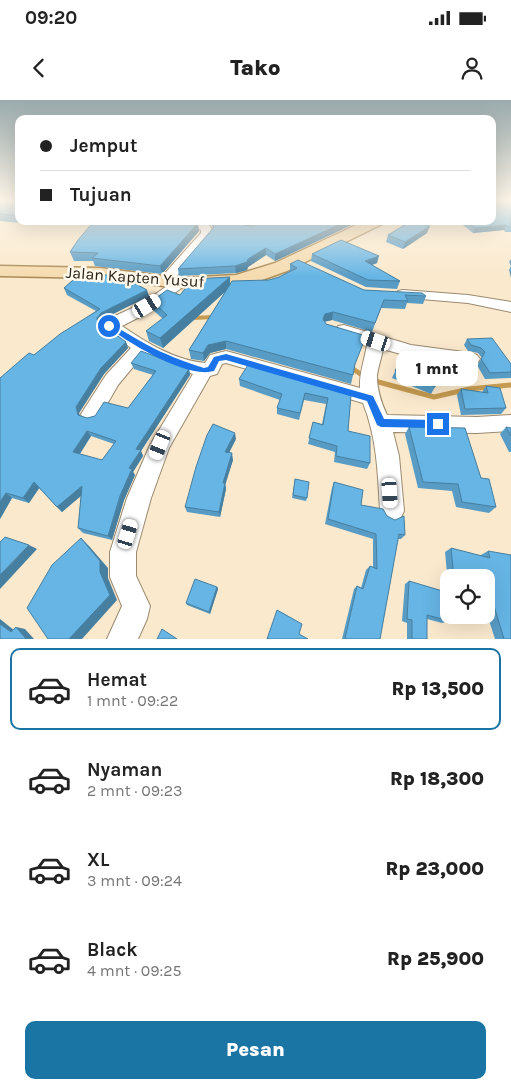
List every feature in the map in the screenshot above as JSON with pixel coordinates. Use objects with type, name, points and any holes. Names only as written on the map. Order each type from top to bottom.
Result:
[{"type":"main road","name":"Jalan Kapten Yusuf","points":[[0,270],[100,273],[172,282],[213,282],[256,276],[296,260],[366,226]]},
{"type":"street","points":[[202,226],[206,228],[207,233],[172,282],[167,294],[104,331],[166,358],[204,371],[211,369],[216,359],[226,357],[369,386]]},
{"type":"street","points":[[296,260],[311,268]]},
{"type":"street","points":[[388,294],[452,297],[511,307]]},
{"type":"street","points":[[331,326],[411,351],[471,359]]},
{"type":"street","points":[[376,341],[369,386],[381,423],[388,456],[392,512]]},
{"type":"street","points":[[91,414],[112,380],[142,347]]},
{"type":"street","points":[[122,639],[133,619],[136,606],[123,577],[123,552],[136,507],[160,445],[204,371]]},
{"type":"street","points":[[381,423],[477,425],[511,423]]},
{"type":"building","points":[[90,226],[195,226],[160,266],[92,258],[98,253],[70,252]]},
{"type":"building","points":[[336,226],[275,254],[266,248],[248,259],[247,262],[235,266],[178,269],[214,227]]},
{"type":"building","points":[[403,226],[430,226],[405,242],[388,235]]},
{"type":"building","points":[[473,226],[494,226],[475,228]]},
{"type":"building","points":[[341,240],[379,256],[365,261],[400,281],[368,280],[312,254]]},
{"type":"building","points":[[298,260],[364,290],[422,293],[426,296],[405,295],[408,301],[384,300],[375,323],[333,312],[325,314],[323,319],[326,324],[366,336],[355,364],[353,375],[226,341],[208,345],[203,353],[189,350],[232,281],[269,280],[279,277],[297,268],[290,264]]},
{"type":"building","points":[[76,274],[123,277],[147,290],[101,313],[97,318],[97,320],[126,342],[101,368],[76,407],[78,415],[87,418],[95,416],[104,402],[128,408],[156,371],[131,363],[141,351],[189,369],[136,449],[141,450],[129,468],[132,469],[120,496],[108,536],[78,528],[82,486],[57,507],[34,482],[23,498],[6,493],[0,502],[0,378],[29,353],[34,355],[60,334],[100,309],[64,288],[79,275]],"holes":[[[87,431],[116,441],[102,460],[73,452]]]},
{"type":"building","points":[[230,277],[160,338],[146,331],[167,315],[152,301],[167,290],[180,295],[193,279]]},
{"type":"building","points":[[492,338],[511,364],[511,372],[490,373],[481,359],[485,352],[481,348],[471,345],[467,339]]},
{"type":"building","points":[[413,352],[428,354],[427,366],[440,371],[435,387],[395,371],[402,356],[412,360]]},
{"type":"building","points":[[248,365],[351,395],[348,431],[370,436],[370,463],[336,456],[337,446],[309,438],[313,422],[323,425],[328,398],[305,393],[300,413],[277,408],[282,394],[239,379]]},
{"type":"building","points":[[486,386],[500,388],[506,408],[465,409],[461,389],[488,393]]},
{"type":"building","points":[[213,424],[235,433],[225,452],[232,453],[223,483],[225,483],[219,512],[185,507],[196,467],[207,435]]},
{"type":"building","points":[[409,427],[465,428],[481,478],[489,479],[496,507],[462,502],[458,484],[423,482]]},
{"type":"building","points":[[506,427],[511,428],[511,436]]},
{"type":"building","points":[[295,479],[309,482],[307,498],[293,495]]},
{"type":"building","points":[[334,482],[363,490],[361,505],[383,509],[387,516],[395,520],[404,516],[405,535],[399,534],[380,639],[345,638],[357,586],[363,589],[370,566],[377,569],[376,534],[328,519]]},
{"type":"building","points":[[5,537],[29,545],[0,575],[0,542]]},
{"type":"building","points":[[81,538],[100,561],[100,572],[110,595],[69,639],[48,639],[27,608],[52,565]]},
{"type":"building","points":[[451,548],[490,558],[488,551],[511,555],[511,639],[504,639],[495,610],[495,569],[453,569]]},
{"type":"building","points":[[195,579],[217,587],[209,612],[186,603]]},
{"type":"building","points":[[409,581],[440,590],[440,619],[427,615],[427,639],[412,639],[412,620],[407,619]]},
{"type":"building","points":[[277,610],[302,624],[299,634],[308,639],[267,639]]},
{"type":"building","points":[[0,624],[11,632],[16,627],[26,639],[0,639]]},
{"type":"building","points":[[162,629],[177,639],[157,639]]},
{"type":"waterway","points":[[192,318],[214,317]]},
{"type":"waterway","points":[[350,367],[365,377]]},
{"type":"waterway","points":[[371,380],[434,397],[469,389],[511,385]]},
{"type":"route","points":[[109,326],[142,347],[166,358],[204,371],[211,369],[216,359],[226,357],[370,398],[381,423],[438,424]]}]
